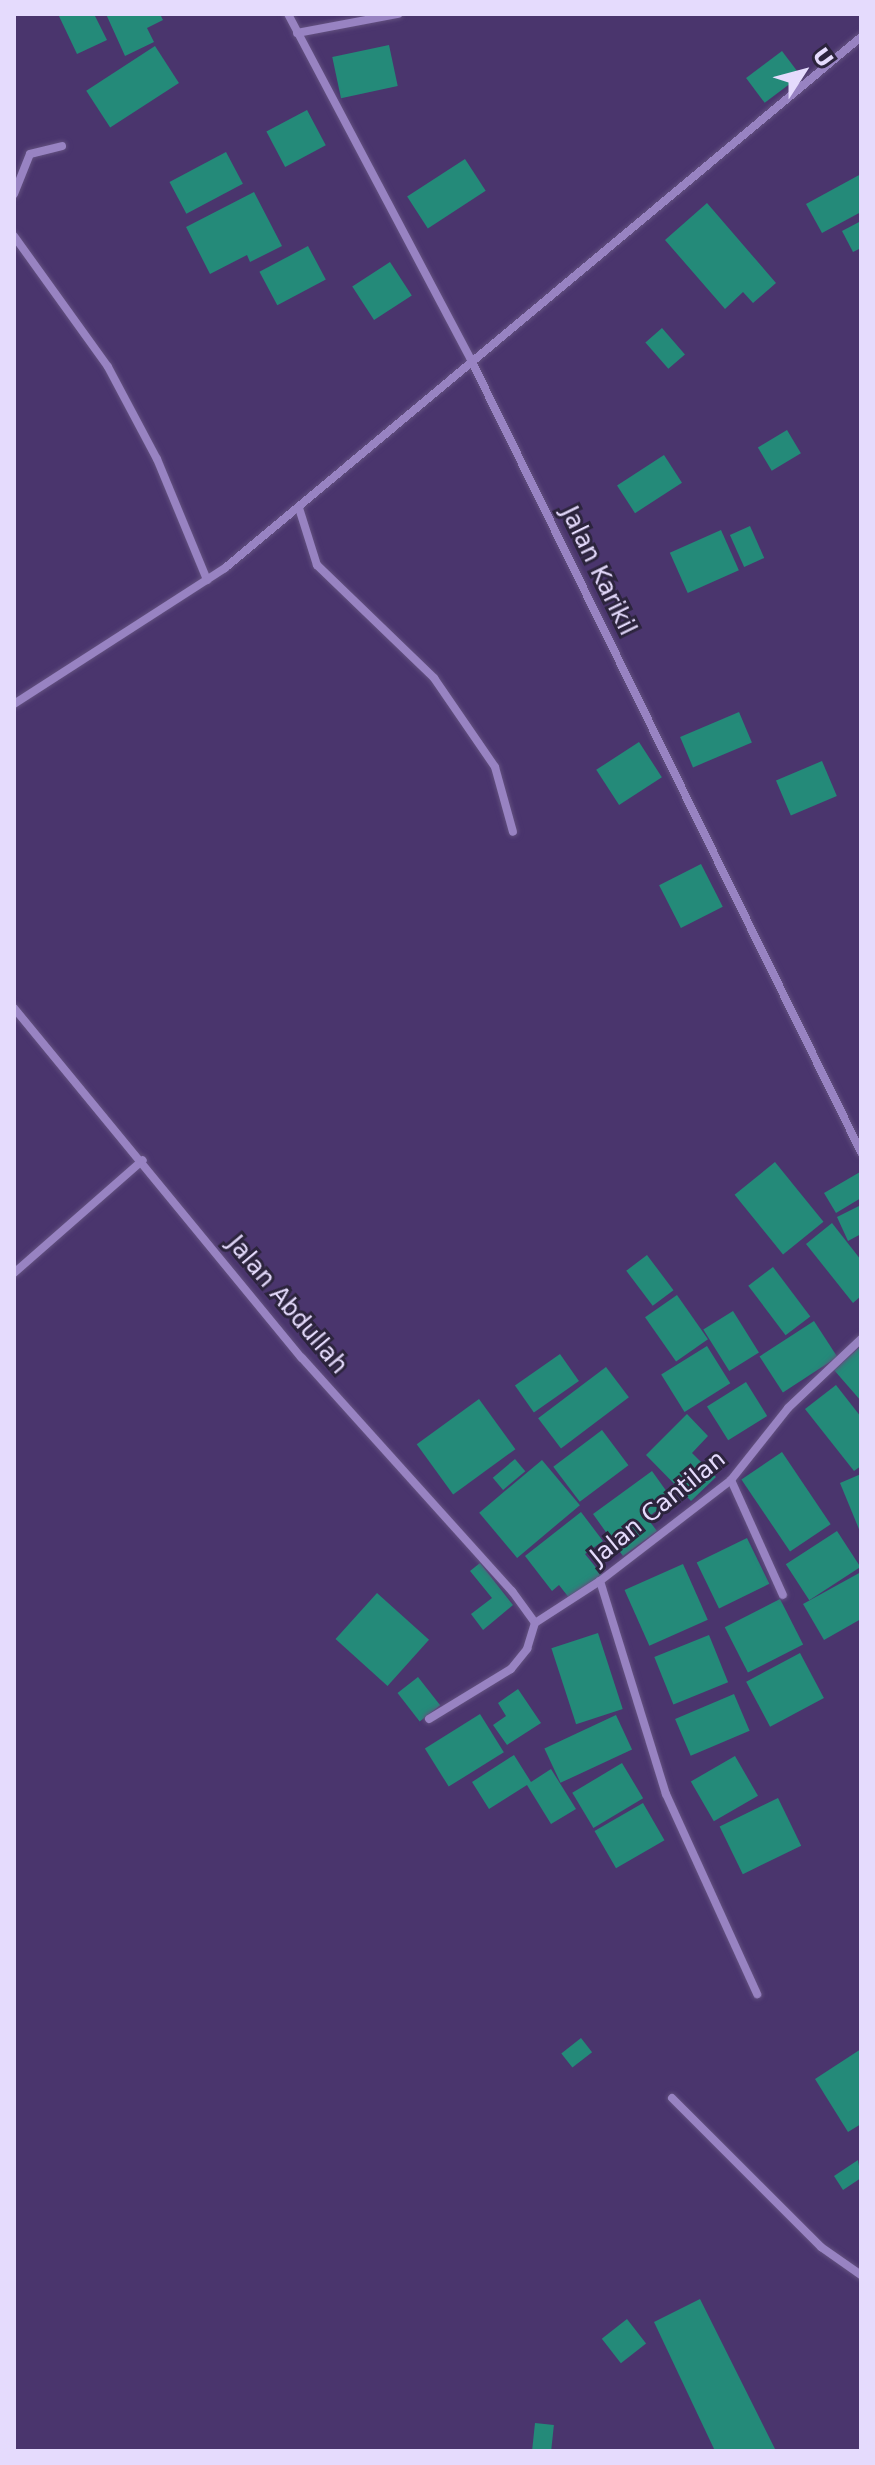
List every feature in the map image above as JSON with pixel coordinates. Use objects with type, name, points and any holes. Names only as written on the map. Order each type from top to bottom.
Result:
[{"type":"street","name":"Jalan Karikil","points":[[288,14],[471,360],[861,1152]]},
{"type":"street","points":[[297,33],[398,14]]},
{"type":"street","points":[[14,704],[207,580],[299,508],[471,360],[861,37]]},
{"type":"street","points":[[14,194],[30,154],[62,146]]},
{"type":"street","points":[[14,236],[108,367],[157,459],[207,580]]},
{"type":"street","points":[[299,508],[317,565],[434,678],[495,767],[513,832]]},
{"type":"street","name":"Jalan Abdullah","points":[[14,1008],[143,1160],[302,1358],[512,1591],[535,1623]]},
{"type":"street","points":[[14,1273],[143,1160]]},
{"type":"street","name":"Jalan Cantilan","points":[[535,1623],[600,1581],[731,1480],[788,1408],[861,1339]]},
{"type":"street","points":[[731,1480],[783,1595]]},
{"type":"street","points":[[600,1581],[666,1794],[757,1994]]},
{"type":"street","points":[[429,1719],[511,1669],[527,1649],[535,1623]]},
{"type":"street","points":[[672,2098],[821,2247],[861,2275]]},
{"type":"building","points":[[58,14],[94,14],[107,40],[77,54]]},
{"type":"building","points":[[106,14],[160,14],[163,20],[147,28],[154,42],[125,56]]},
{"type":"building","points":[[389,45],[398,86],[341,98],[332,57]]},
{"type":"building","points":[[155,46],[179,83],[110,128],[86,91]]},
{"type":"building","points":[[782,51],[801,76],[765,103],[746,78]]},
{"type":"building","points":[[307,110],[326,145],[285,167],[266,132]]},
{"type":"building","points":[[226,152],[243,184],[186,214],[169,182]]},
{"type":"building","points":[[465,159],[486,191],[428,228],[407,197]]},
{"type":"building","points":[[861,174],[861,212],[822,233],[806,204]]},
{"type":"building","points":[[254,192],[282,246],[250,262],[247,255],[210,274],[186,227]]},
{"type":"building","points":[[707,203],[776,283],[753,303],[743,292],[725,309],[665,240]]},
{"type":"building","points":[[861,221],[861,248],[853,252],[842,231]]},
{"type":"building","points":[[308,246],[326,280],[277,305],[259,272]]},
{"type":"building","points":[[390,262],[412,296],[374,320],[352,287]]},
{"type":"building","points":[[662,328],[685,354],[668,369],[645,342]]},
{"type":"building","points":[[787,430],[801,453],[772,471],[758,448]]},
{"type":"building","points":[[664,455],[682,483],[635,513],[617,485]]},
{"type":"building","points":[[750,526],[764,558],[744,567],[730,535]]},
{"type":"building","points":[[721,530],[739,570],[688,593],[670,553]]},
{"type":"building","points":[[739,712],[752,742],[693,767],[680,737]]},
{"type":"building","points":[[639,742],[662,777],[619,805],[596,770]]},
{"type":"building","points":[[822,761],[837,796],[791,816],[776,781]]},
{"type":"building","points":[[701,864],[723,907],[681,928],[659,885]]},
{"type":"building","points":[[775,1162],[823,1222],[783,1255],[735,1195]]},
{"type":"building","points":[[860,1172],[861,1198],[836,1213],[824,1193]]},
{"type":"building","points":[[861,1205],[861,1234],[848,1241],[837,1217]]},
{"type":"building","points":[[832,1223],[861,1260],[861,1296],[853,1303],[806,1244]]},
{"type":"building","points":[[647,1255],[673,1290],[653,1306],[626,1271]]},
{"type":"building","points":[[773,1267],[810,1317],[786,1335],[748,1286]]},
{"type":"building","points":[[677,1295],[708,1339],[676,1362],[645,1317]]},
{"type":"building","points":[[733,1311],[759,1353],[729,1371],[703,1330]]},
{"type":"building","points":[[814,1321],[837,1357],[783,1392],[759,1356]]},
{"type":"building","points":[[707,1346],[730,1383],[685,1412],[661,1375]]},
{"type":"building","points":[[861,1346],[861,1401],[834,1370]]},
{"type":"building","points":[[560,1354],[579,1381],[534,1413],[515,1386]]},
{"type":"building","points":[[606,1367],[629,1397],[561,1449],[538,1418]]},
{"type":"building","points":[[746,1382],[767,1416],[728,1440],[707,1406]]},
{"type":"building","points":[[836,1385],[861,1417],[861,1466],[854,1471],[805,1409]]},
{"type":"building","points":[[479,1399],[515,1449],[453,1494],[417,1444]]},
{"type":"building","points":[[687,1414],[708,1436],[692,1453],[716,1477],[691,1501],[646,1455]]},
{"type":"building","points":[[602,1430],[628,1465],[580,1502],[553,1467]]},
{"type":"building","points":[[782,1452],[831,1524],[790,1552],[741,1479]]},
{"type":"building","points":[[515,1459],[525,1471],[503,1490],[493,1478]]},
{"type":"building","points":[[542,1460],[580,1505],[517,1558],[479,1513]]},
{"type":"building","points":[[652,1471],[672,1499],[647,1518],[657,1531],[623,1556],[593,1514]]},
{"type":"building","points":[[861,1474],[861,1534],[840,1483]]},
{"type":"building","points":[[581,1512],[603,1541],[585,1554],[602,1575],[570,1599],[559,1585],[552,1591],[525,1556]]},
{"type":"building","points":[[837,1531],[860,1567],[809,1600],[786,1564]]},
{"type":"building","points":[[747,1538],[769,1584],[719,1608],[697,1563]]},
{"type":"building","points":[[480,1563],[513,1605],[483,1630],[471,1614],[492,1598],[470,1571]]},
{"type":"building","points":[[683,1564],[708,1620],[649,1646],[625,1590]]},
{"type":"building","points":[[861,1572],[861,1619],[824,1640],[803,1604]]},
{"type":"building","points":[[377,1593],[429,1640],[388,1686],[336,1639]]},
{"type":"building","points":[[780,1599],[803,1644],[748,1673],[725,1627]]},
{"type":"building","points":[[598,1633],[623,1709],[576,1724],[551,1648]]},
{"type":"building","points":[[709,1635],[728,1682],[673,1704],[654,1657]]},
{"type":"building","points":[[800,1653],[824,1698],[770,1727],[746,1682]]},
{"type":"building","points":[[418,1677],[440,1705],[420,1721],[398,1693]]},
{"type":"building","points":[[518,1689],[541,1723],[507,1745],[493,1725],[506,1716],[498,1703]]},
{"type":"building","points":[[734,1694],[750,1731],[691,1756],[675,1719]]},
{"type":"building","points":[[480,1714],[504,1752],[449,1787],[425,1748]]},
{"type":"building","points":[[616,1715],[632,1749],[560,1783],[544,1748]]},
{"type":"building","points":[[514,1755],[531,1782],[551,1769],[576,1809],[551,1824],[527,1785],[489,1809],[472,1782]]},
{"type":"building","points":[[735,1756],[758,1796],[714,1821],[691,1781]]},
{"type":"building","points":[[622,1763],[643,1798],[593,1828],[572,1793]]},
{"type":"building","points":[[778,1798],[801,1846],[743,1874],[720,1826]]},
{"type":"building","points":[[643,1803],[664,1840],[616,1868],[595,1831]]},
{"type":"building","points":[[581,2038],[592,2052],[572,2068],[561,2053]]},
{"type":"building","points":[[861,2049],[861,2124],[848,2132],[815,2079]]},
{"type":"building","points":[[858,2160],[861,2178],[843,2190],[834,2176]]},
{"type":"building","points":[[700,2299],[776,2451],[715,2451],[654,2322]]},
{"type":"building","points":[[627,2319],[646,2343],[621,2363],[602,2339]]},
{"type":"building","points":[[535,2423],[554,2425],[551,2451],[532,2451]]}]
